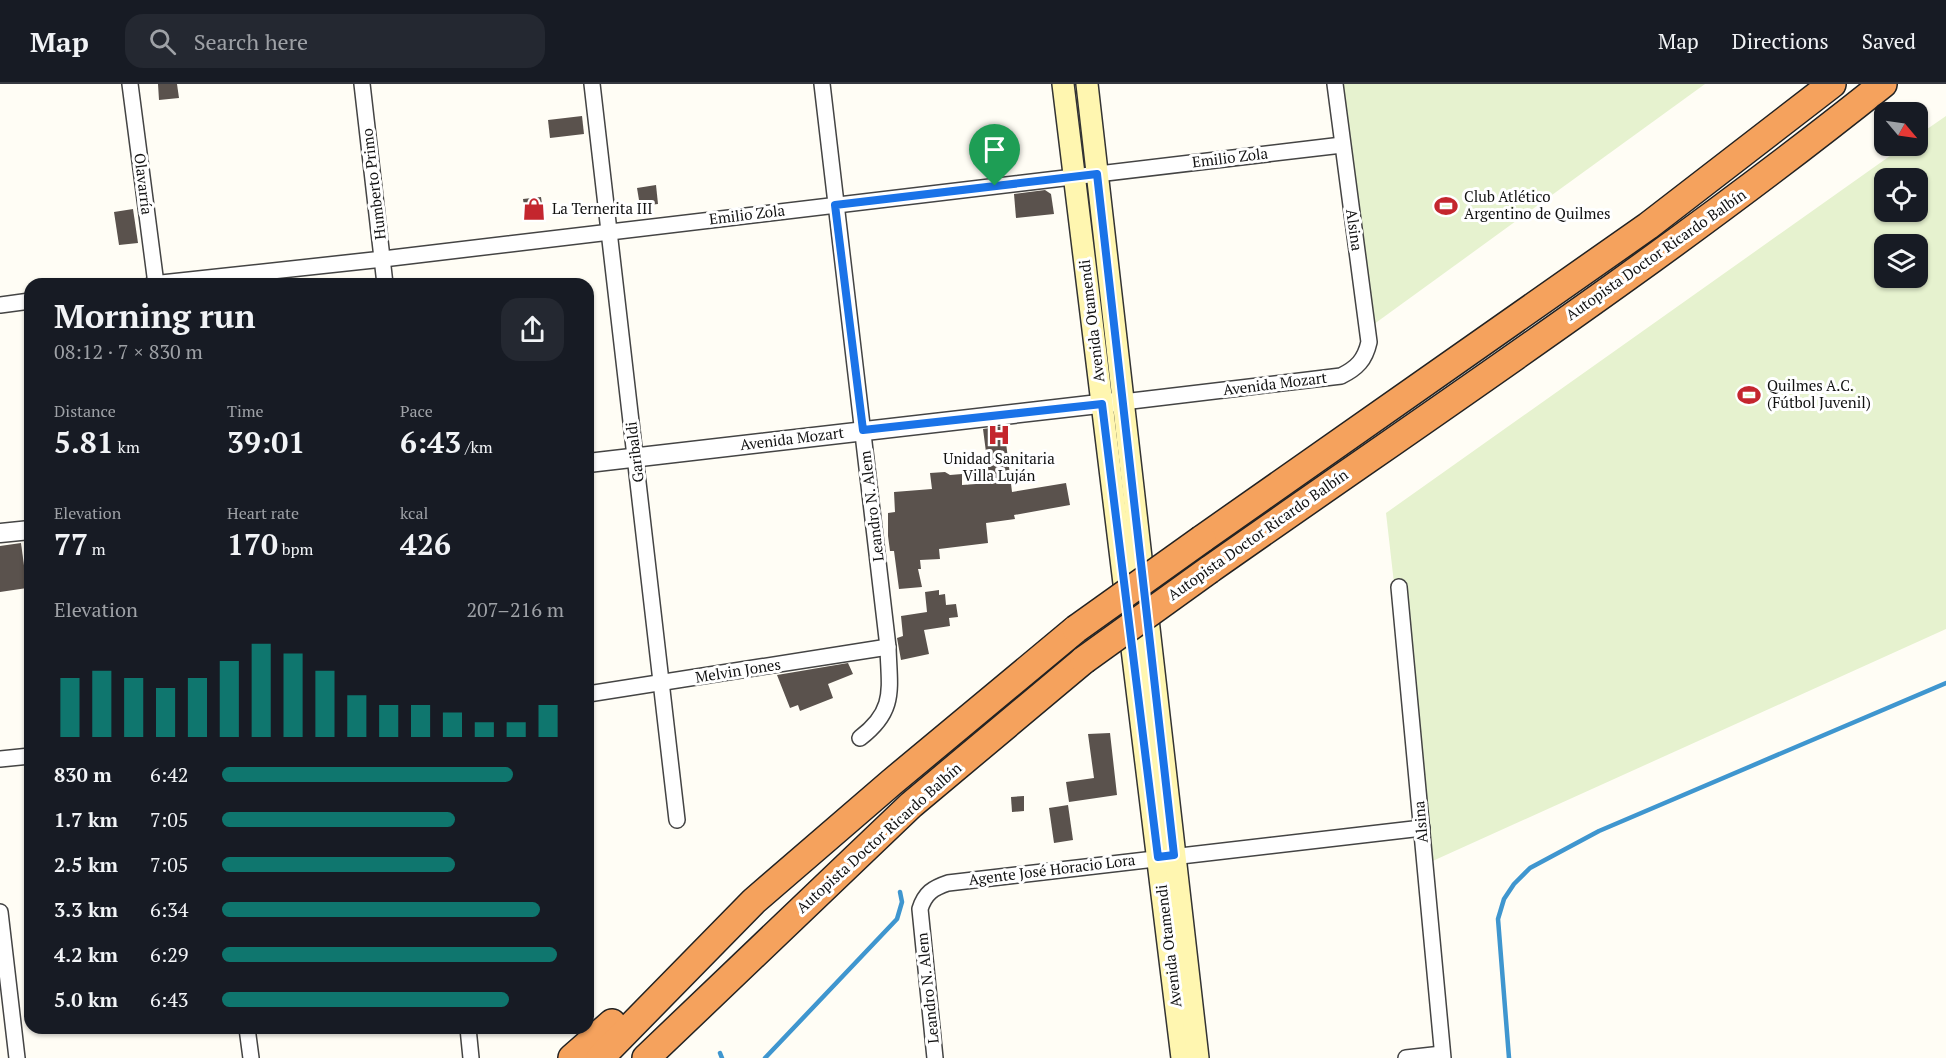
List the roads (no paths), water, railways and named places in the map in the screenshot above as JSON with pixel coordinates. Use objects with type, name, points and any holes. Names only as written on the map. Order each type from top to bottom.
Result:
[{"type":"highway","name":"Autopista Doctor Ricardo Balbín","points":[[600,1058],[754,901],[891,782],[1076,629],[1648,226],[1832,84]]},
{"type":"highway","name":"Autopista Doctor Ricardo Balbín","points":[[645,1058],[911,805],[1083,660],[1671,245],[1768,175],[1883,84]]},
{"type":"highway","points":[[572,1058],[754,901]]},
{"type":"main road","name":"Avenida Otamendi","points":[[1064,84],[1075,176],[1113,403]]},
{"type":"main road","name":"Avenida Otamendi","points":[[1088,84],[1097,174],[1113,403],[1166,856],[1182,1058]]},
{"type":"main road","name":"Avenida Otamendi","points":[[1166,856],[1198,1058]]},
{"type":"street","name":"Olavarría","points":[[130,84],[153,278]]},
{"type":"street","name":"Humberto Primo","points":[[362,84],[385,278]]},
{"type":"street","name":"Garibaldi","points":[[592,84],[677,820]]},
{"type":"street","name":"Leandro N. Alem","points":[[822,84],[888,647],[889,695],[884,715],[860,738]]},
{"type":"street","name":"Alsina","points":[[1335,84],[1369,342],[1365,357],[1353,370]]},
{"type":"street","name":"Emilio Zola","points":[[202,278],[383,259],[1342,145]]},
{"type":"street","points":[[0,305],[24,302]]},
{"type":"street","name":"Avenida Mozart","points":[[594,462],[1341,376],[1353,370]]},
{"type":"street","points":[[0,533],[24,531]]},
{"type":"street","name":"Alsina","points":[[1399,586],[1443,1056]]},
{"type":"street","name":"Melvin Jones","points":[[594,693],[888,647]]},
{"type":"street","points":[[0,759],[24,757]]},
{"type":"street","name":"Agente José Horacio Lora","points":[[920,918],[923,898],[934,888],[948,883],[1422,828]]},
{"type":"street","points":[[0,912],[5,995],[17,1058]]},
{"type":"street","name":"Leandro N. Alem","points":[[920,918],[935,1058]]},
{"type":"street","points":[[248,1034],[251,1058]]},
{"type":"street","points":[[469,1034],[471,1058]]},
{"type":"street","points":[[1406,1058],[1443,1056]]},
{"type":"waterway","points":[[1509,1058],[1498,919],[1504,899],[1514,884],[1530,868],[1599,831],[1946,683]]},
{"type":"waterway","points":[[765,1058],[897,919],[902,902],[900,892]]},
{"type":"waterway","points":[[720,1053],[722,1058]]},
{"type":"place","name":"Club Atlético Argentino de Quilmes","points":[[1446,206]]},
{"type":"place","name":"La Ternerita III","points":[[534,209]]},
{"type":"place","name":"Quilmes A.C. (Fútbol Juvenil)","points":[[1749,395]]},
{"type":"place","name":"Unidad Sanitaria Villa Luján","points":[[999,435]]}]
